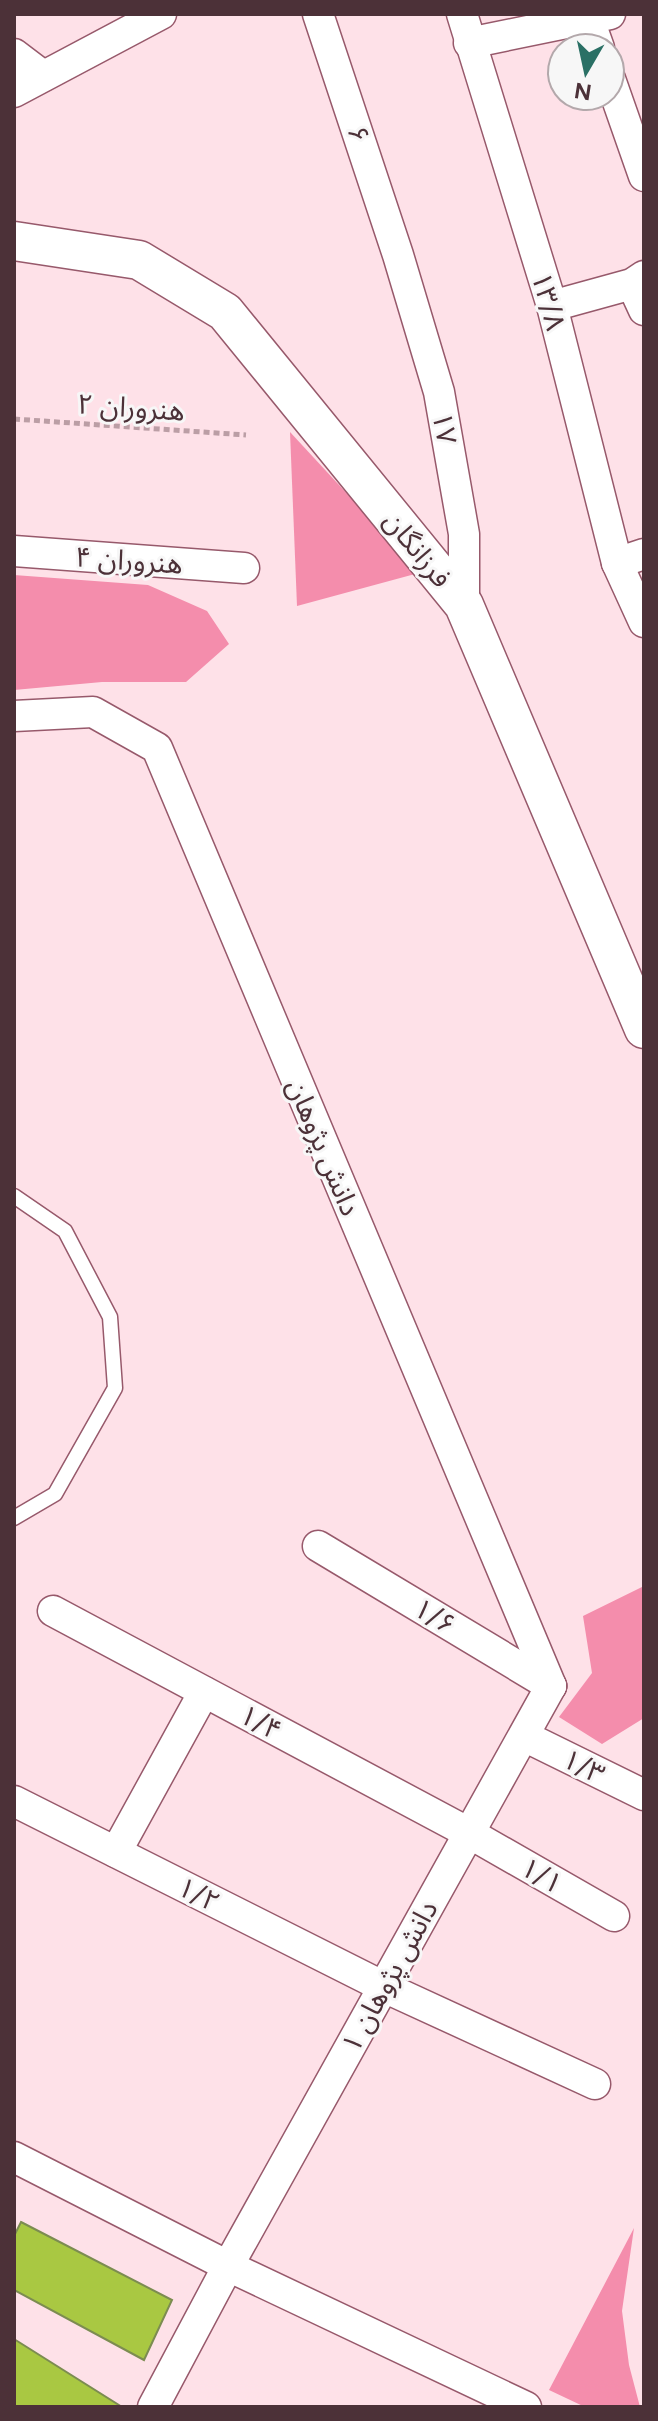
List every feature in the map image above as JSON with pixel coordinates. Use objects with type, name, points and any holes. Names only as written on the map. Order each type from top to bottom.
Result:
[{"type":"street","name":"۶","points":[[318,14],[398,255]]},
{"type":"street","points":[[14,92],[151,16]]},
{"type":"street","points":[[466,28],[597,24]]},
{"type":"street","name":"۱۳/۸","points":[[466,28],[631,558],[644,622]]},
{"type":"street","points":[[14,54],[43,76]]},
{"type":"street","points":[[622,112],[644,176]]},
{"type":"street","name":"فرزانگان","points":[[14,241],[139,260],[225,312],[464,605],[644,1029]]},
{"type":"street","name":"۱۷","points":[[398,255],[439,392],[464,534],[464,605]]},
{"type":"street","points":[[552,306],[640,290]]},
{"type":"street","name":"هنروران ۴","points":[[14,551],[244,568]]},
{"type":"street","name":"دانش پژوهان","points":[[14,716],[93,712],[157,748],[551,1686]]},
{"type":"street","name":"۱/۶","points":[[318,1546],[551,1686]]},
{"type":"street","name":"۱/۴","points":[[53,1611],[469,1833]]},
{"type":"street","name":"دانش پژوهان ۱","points":[[153,2407],[228,2266],[551,1686]]},
{"type":"street","points":[[116,1852],[204,1692]]},
{"type":"street","name":"۱/۳","points":[[524,1736],[644,1795]]},
{"type":"street","name":"۱/۲","points":[[14,1801],[384,1987],[595,2084]]},
{"type":"street","name":"۱/۱","points":[[469,1833],[614,1916]]},
{"type":"street","points":[[14,2157],[228,2266],[526,2407]]},
{"type":"lane","points":[[14,1196],[65,1231],[110,1317],[115,1388],[55,1494],[14,1518]]},
{"type":"path","name":"هنروران ۲","points":[[14,419],[246,435]]},
{"type":"shaded area","points":[[290,432],[352,499],[415,574],[297,606]]},
{"type":"shaded area","points":[[14,575],[148,585],[207,611],[229,644],[186,682],[102,682],[14,690]]},
{"type":"shaded area","points":[[644,1586],[644,1718],[602,1744],[559,1717],[592,1673],[583,1616]]},
{"type":"shaded area","points":[[634,2228],[622,2311],[629,2365],[640,2407],[585,2407],[549,2390]]},
{"type":"building","points":[[21,2222],[172,2300],[144,2360],[14,2290],[14,2236]]},
{"type":"building","points":[[14,2339],[122,2407],[14,2407]]}]
